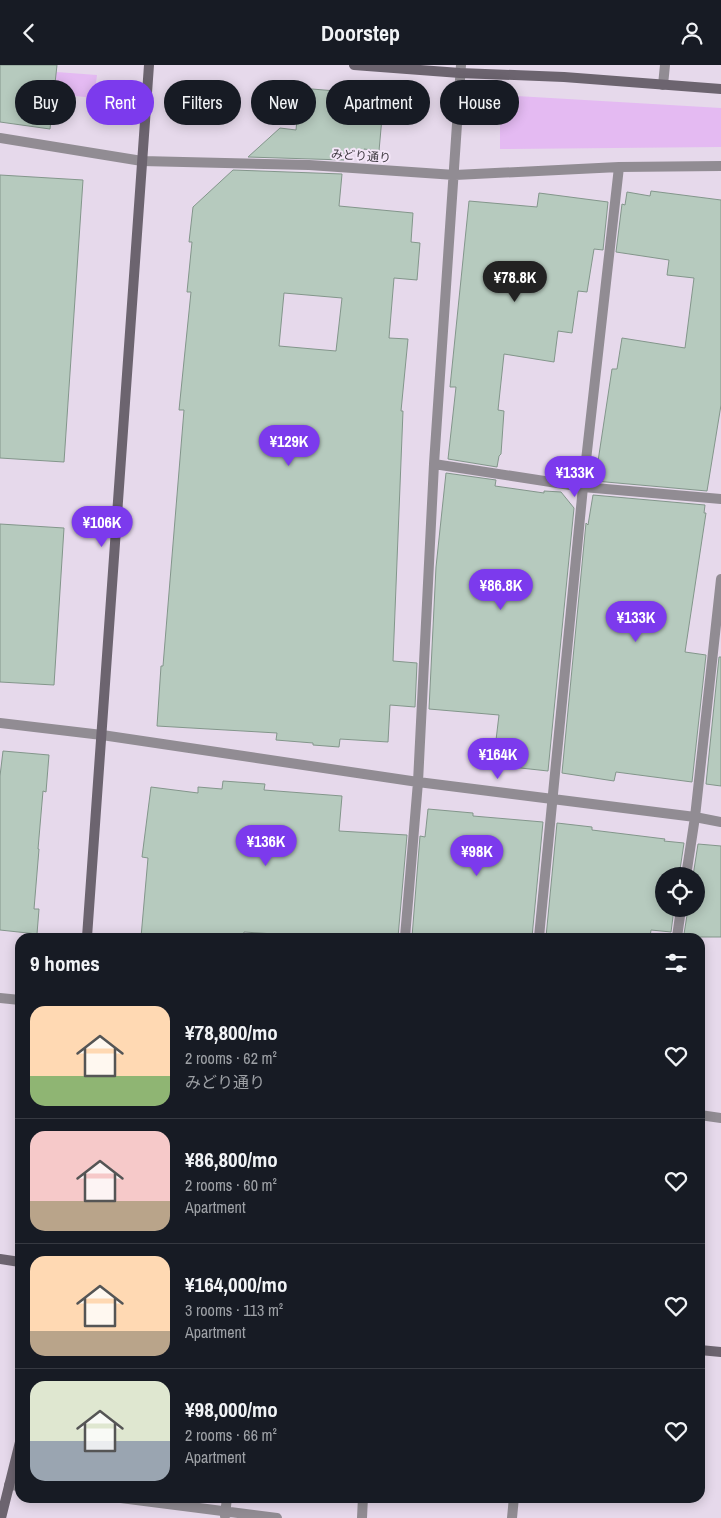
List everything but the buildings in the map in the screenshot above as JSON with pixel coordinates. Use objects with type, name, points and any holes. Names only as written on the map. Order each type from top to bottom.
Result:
[{"type":"street","points":[[87,933],[149,65]]},
{"type":"street","points":[[354,65],[461,69],[721,89]]},
{"type":"street","points":[[663,85],[665,65]]},
{"type":"street","points":[[404,933],[418,783],[434,465],[461,69]]},
{"type":"street","name":"みどり通り","points":[[0,138],[142,161],[310,165],[454,175],[619,167],[721,166]]},
{"type":"street","points":[[539,933],[551,799],[619,167]]},
{"type":"street","points":[[434,465],[584,487],[721,499]]},
{"type":"street","points":[[687,867],[695,817],[721,579]]},
{"type":"street","points":[[0,723],[102,735],[418,783],[695,817],[721,822]]},
{"type":"street","points":[[678,933],[680,917]]},
{"type":"street","points":[[0,998],[15,1000]]},
{"type":"street","points":[[705,1116],[721,1118]]},
{"type":"street","points":[[0,1259],[15,1261]]},
{"type":"street","points":[[705,1350],[721,1352]]},
{"type":"street","points":[[1,1518],[2,1504],[15,1462]]},
{"type":"street","points":[[9,1485],[15,1486]]},
{"type":"street","points":[[150,1503],[225,1515],[277,1518]]},
{"type":"street","points":[[362,1518],[363,1503]]},
{"type":"street","points":[[512,1518],[513,1503]]},
{"type":"shaded area","points":[[16,69],[97,75],[96,80],[86,80],[86,97],[76,96],[76,80],[15,80],[15,90],[0,88]]},
{"type":"shaded area","points":[[519,96],[721,108],[721,147],[500,149],[500,125],[519,125]]}]
